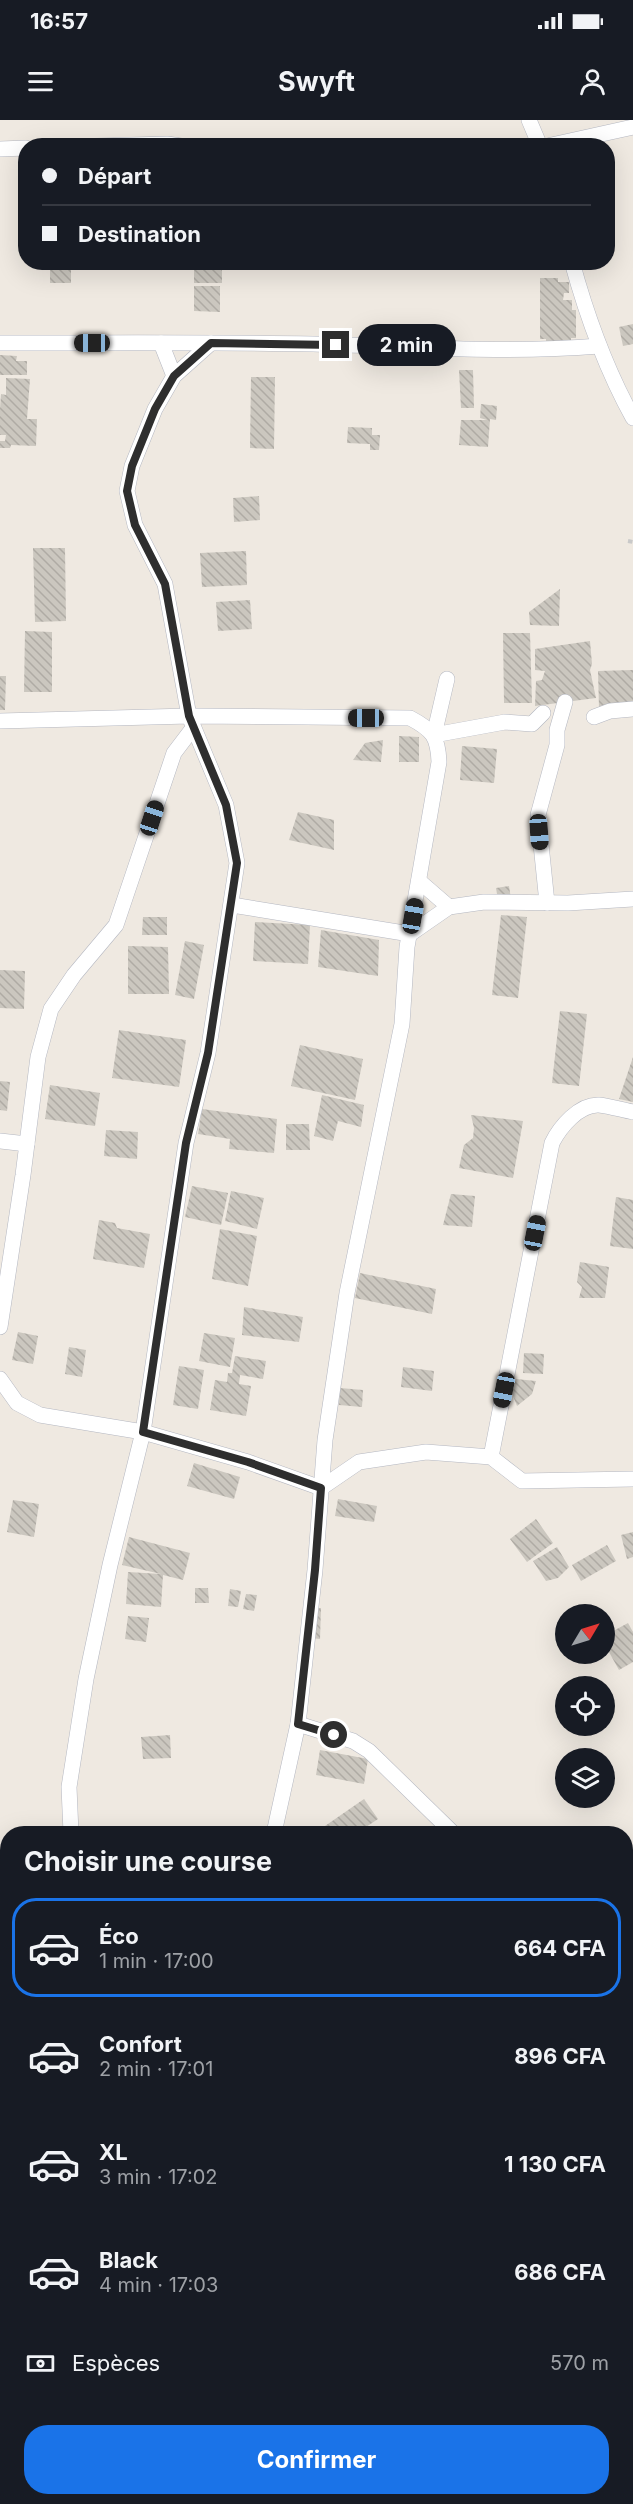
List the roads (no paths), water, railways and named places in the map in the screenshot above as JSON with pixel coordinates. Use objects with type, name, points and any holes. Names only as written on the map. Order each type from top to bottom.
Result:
[{"type":"street","points":[[529,120],[537,138]]},
{"type":"street","points":[[583,138],[633,127]]},
{"type":"street","points":[[0,149],[18,148]]},
{"type":"street","points":[[574,270],[584,306],[613,382],[633,418]]},
{"type":"street","points":[[0,343],[211,343],[502,350],[554,350],[599,346]]},
{"type":"street","points":[[160,343],[174,376]]},
{"type":"street","points":[[71,1826],[69,1787],[86,1679],[110,1565],[143,1432],[186,1143],[208,1053],[237,863],[226,805],[191,722],[165,584],[135,525],[127,491],[132,466],[155,409],[174,376],[211,343]]},
{"type":"street","points":[[434,735],[447,679]]},
{"type":"street","points":[[547,903],[538,814],[557,745],[557,730],[565,702]]},
{"type":"street","points":[[594,717],[610,711],[633,709]]},
{"type":"street","points":[[434,735],[505,722],[532,724],[543,713]]},
{"type":"street","points":[[0,721],[191,722],[410,718],[434,735],[438,745],[439,762],[410,934],[402,1024],[347,1293],[325,1440],[315,1570],[298,1724],[276,1826]]},
{"type":"street","points":[[0,1327],[38,1057],[51,1009],[74,975],[116,925],[174,753],[191,722]]},
{"type":"street","points":[[419,881],[449,907]]},
{"type":"street","points":[[232,905],[410,934],[449,907],[484,902],[547,903],[633,899]]},
{"type":"street","points":[[491,1457],[552,1143],[560,1127],[573,1116],[597,1105],[633,1112]]},
{"type":"street","points":[[0,1141],[27,1144]]},
{"type":"street","points":[[0,1381],[17,1403],[40,1415],[143,1432],[248,1462],[321,1488]]},
{"type":"street","points":[[321,1488],[359,1462],[426,1452],[491,1457],[522,1480],[633,1479]]},
{"type":"street","points":[[298,1724],[353,1741],[369,1751],[446,1826]]}]
